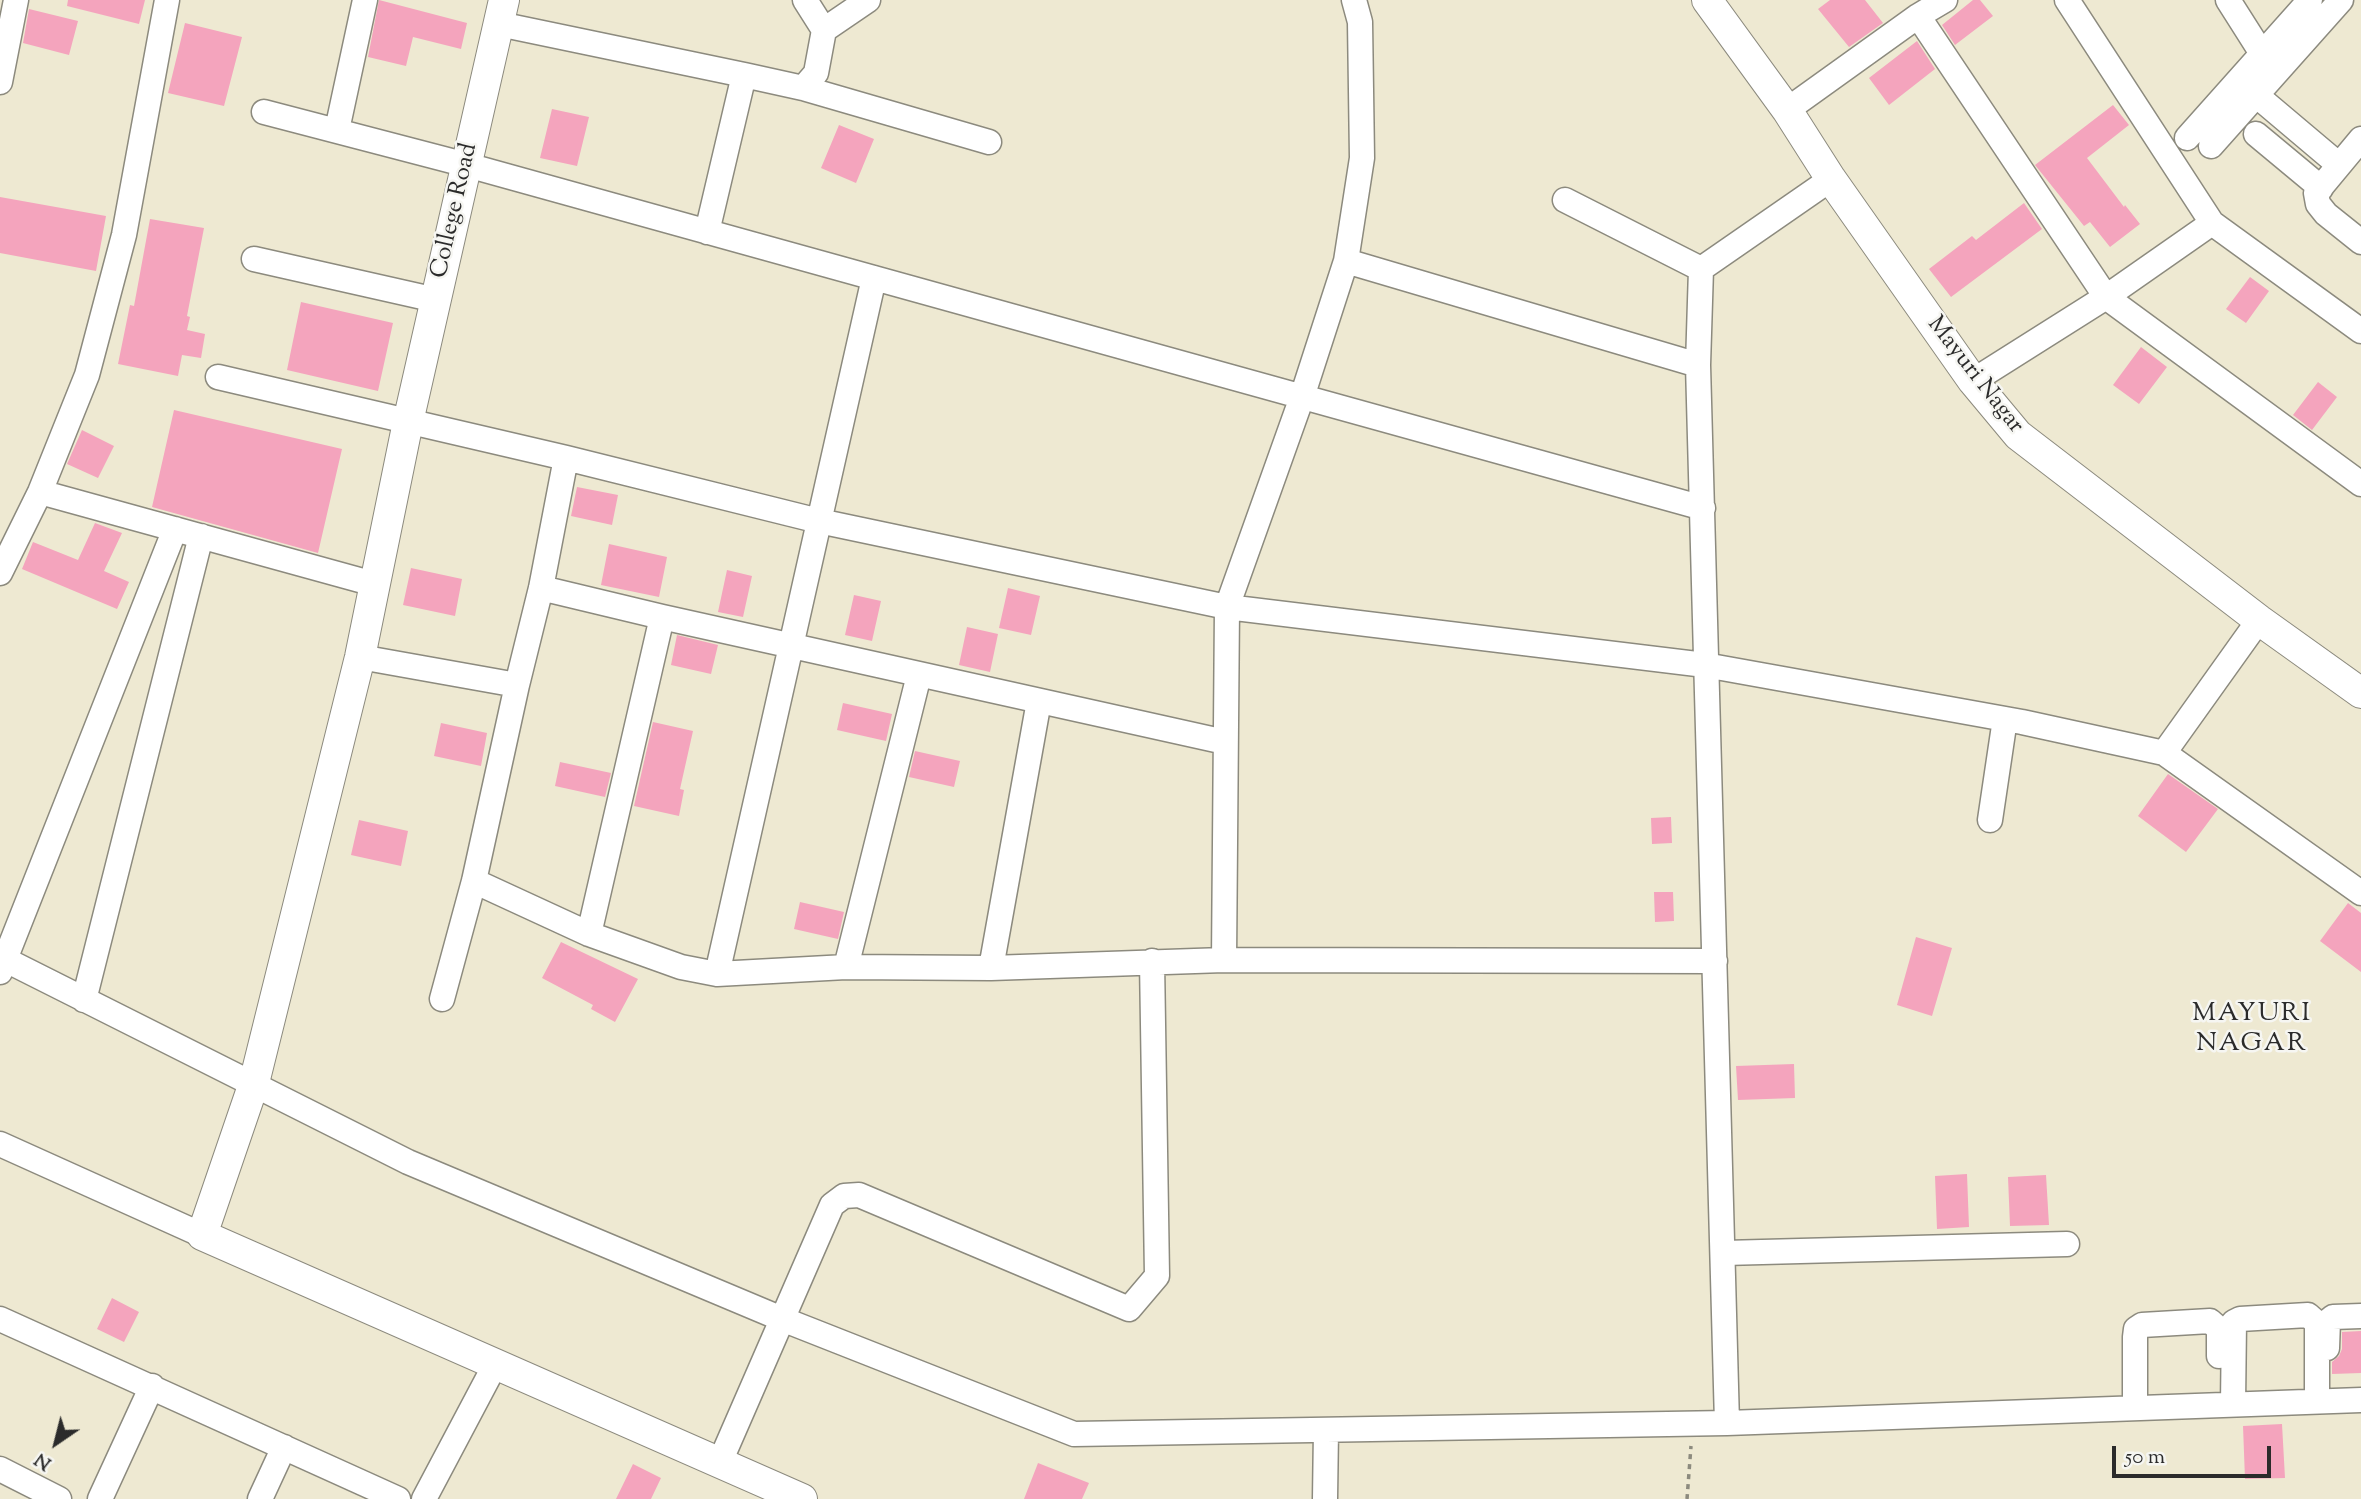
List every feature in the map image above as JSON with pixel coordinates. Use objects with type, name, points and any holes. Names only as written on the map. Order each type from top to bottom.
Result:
[{"type":"street","points":[[0,82],[16,0]]},
{"type":"street","points":[[0,573],[40,492],[87,375],[124,235],[167,0]]},
{"type":"street","points":[[337,130],[365,0]]},
{"type":"street","points":[[803,88],[816,73],[824,30],[805,0]]},
{"type":"street","points":[[824,30],[868,0]]},
{"type":"street","points":[[1224,960],[1227,607],[1302,397],[1346,261],[1362,158],[1360,22],[1354,0]]},
{"type":"street","name":"Mayuri Nagar","points":[[1707,0],[1787,110],[1831,179],[1973,381],[2018,435],[2259,620],[2361,693]]},
{"type":"street","points":[[1787,110],[1918,16],[1945,0]]},
{"type":"street","points":[[2067,0],[2212,223],[2361,331]]},
{"type":"street","points":[[2228,0],[2261,52]]},
{"type":"street","points":[[2187,138],[2309,0]]},
{"type":"street","points":[[2211,146],[2341,0]]},
{"type":"street","points":[[502,12],[803,88],[989,142]]},
{"type":"street","name":"College Road","points":[[202,1235],[254,1083],[360,657],[408,422],[502,12]]},
{"type":"street","points":[[1918,16],[2106,297],[2361,484]]},
{"type":"street","points":[[708,232],[744,75]]},
{"type":"street","points":[[2256,95],[2339,166]]},
{"type":"street","points":[[264,112],[467,165],[1703,508]]},
{"type":"street","points":[[2256,134],[2320,188]]},
{"type":"street","points":[[2361,139],[2316,193],[2318,204],[2361,242]]},
{"type":"street","points":[[1701,270],[1831,179]]},
{"type":"street","points":[[1565,200],[1701,270]]},
{"type":"street","points":[[1973,381],[2106,297],[2212,223]]},
{"type":"street","points":[[254,259],[436,300]]},
{"type":"street","points":[[1346,261],[1698,365]]},
{"type":"street","points":[[1701,270],[1698,365],[1727,1423]]},
{"type":"street","points":[[717,974],[874,278]]},
{"type":"street","points":[[218,377],[566,458],[819,522],[1227,607],[1705,665],[2005,719],[2164,753],[2361,893]]},
{"type":"street","points":[[442,999],[474,881],[516,685],[541,588],[566,458]]},
{"type":"street","points":[[40,492],[374,584]]},
{"type":"street","points":[[175,529],[2,963],[84,999],[408,1162],[782,1319],[1074,1434],[1727,1423],[2361,1400]]},
{"type":"street","points":[[84,999],[201,536]]},
{"type":"street","points":[[541,588],[1224,742]]},
{"type":"street","points":[[589,934],[662,617]]},
{"type":"street","points":[[2164,753],[2259,620]]},
{"type":"street","points":[[360,657],[516,685]]},
{"type":"street","points":[[846,967],[919,675]]},
{"type":"street","points":[[991,968],[1040,701]]},
{"type":"street","points":[[1990,820],[2005,719]]},
{"type":"street","points":[[474,881],[589,934],[681,967],[717,974],[846,967],[991,968],[1224,960],[1715,961]]},
{"type":"street","points":[[720,1462],[832,1205],[844,1196],[859,1195],[1129,1308],[1157,1276],[1152,961]]},
{"type":"street","points":[[0,1144],[802,1499]]},
{"type":"street","points":[[1724,1253],[2067,1244]]},
{"type":"street","points":[[2226,1404],[2234,1322],[2240,1319],[2308,1315],[2317,1323],[2322,1401]]},
{"type":"street","points":[[2322,1401],[2328,1321],[2333,1317],[2361,1316]]},
{"type":"street","points":[[0,1319],[398,1499]]},
{"type":"street","points":[[2135,1407],[2136,1329],[2142,1325],[2210,1321],[2219,1329],[2226,1404]]},
{"type":"street","points":[[424,1499],[496,1363]]},
{"type":"street","points":[[100,1499],[152,1386]]},
{"type":"street","points":[[1325,1499],[1326,1430]]},
{"type":"street","points":[[260,1499],[284,1447]]},
{"type":"street","points":[[0,1469],[59,1499]]},
{"type":"path","points":[[1688,1499],[1692,1423]]},
{"type":"building","points":[[68,0],[145,0],[139,24],[67,6]]},
{"type":"building","points":[[379,0],[467,23],[461,49],[413,37],[406,66],[368,57]]},
{"type":"building","points":[[1830,0],[1865,0],[1883,23],[1849,47],[1818,9]]},
{"type":"building","points":[[1973,0],[1980,0],[1993,16],[1955,45],[1942,25]]},
{"type":"building","points":[[29,9],[78,21],[69,55],[23,43]]},
{"type":"building","points":[[185,23],[242,37],[224,106],[168,93]]},
{"type":"building","points":[[1917,41],[1935,69],[1889,105],[1869,78]]},
{"type":"building","points":[[2113,105],[2129,125],[2087,158],[2140,224],[2110,247],[2090,222],[2084,226],[2035,165]]},
{"type":"building","points":[[552,109],[589,117],[577,166],[540,158]]},
{"type":"building","points":[[839,125],[874,139],[856,183],[821,168]]},
{"type":"building","points":[[0,197],[106,216],[96,271],[0,253]]},
{"type":"building","points":[[2024,203],[2042,229],[1951,297],[1929,269],[1972,236],[1976,240]]},
{"type":"building","points":[[150,219],[204,228],[187,316],[190,317],[187,330],[205,334],[201,358],[182,355],[178,376],[118,364],[130,305],[134,306]]},
{"type":"building","points":[[2250,277],[2269,291],[2246,323],[2226,309]]},
{"type":"building","points":[[301,302],[393,323],[378,391],[287,370]]},
{"type":"building","points":[[2141,347],[2167,367],[2139,404],[2113,385]]},
{"type":"building","points":[[2318,382],[2337,397],[2312,430],[2293,415]]},
{"type":"building","points":[[174,410],[342,449],[318,553],[152,507]]},
{"type":"building","points":[[82,430],[114,446],[98,478],[67,464]]},
{"type":"building","points":[[577,487],[618,495],[612,525],[571,516]]},
{"type":"building","points":[[95,523],[122,533],[104,571],[129,582],[117,609],[22,569],[33,542],[78,560]]},
{"type":"building","points":[[609,544],[667,557],[659,597],[601,585]]},
{"type":"building","points":[[411,568],[462,579],[455,616],[403,605]]},
{"type":"building","points":[[727,570],[752,576],[743,617],[718,612]]},
{"type":"building","points":[[1008,588],[1040,596],[1031,635],[999,628]]},
{"type":"building","points":[[854,595],[881,601],[872,641],[845,635]]},
{"type":"building","points":[[967,627],[998,634],[990,672],[959,665]]},
{"type":"building","points":[[677,635],[718,645],[711,674],[671,665]]},
{"type":"building","points":[[843,703],[892,714],[886,741],[837,730]]},
{"type":"building","points":[[653,722],[693,731],[680,789],[684,790],[679,816],[634,806]]},
{"type":"building","points":[[441,723],[487,733],[481,766],[434,756]]},
{"type":"building","points":[[915,751],[960,761],[954,787],[909,777]]},
{"type":"building","points":[[560,762],[611,773],[605,797],[555,786]]},
{"type":"building","points":[[2168,774],[2218,809],[2186,852],[2138,816]]},
{"type":"building","points":[[1671,817],[1672,843],[1652,844],[1651,818]]},
{"type":"building","points":[[359,820],[408,831],[401,866],[351,855]]},
{"type":"building","points":[[1654,892],[1673,892],[1674,921],[1655,922]]},
{"type":"building","points":[[800,902],[844,912],[838,939],[794,929]]},
{"type":"building","points":[[2348,903],[2361,913],[2361,972],[2320,941]]},
{"type":"building","points":[[1916,937],[1952,948],[1932,1016],[1897,1005]]},
{"type":"building","points":[[561,942],[638,979],[615,1022],[591,1009],[593,1005],[542,978]]},
{"type":"building","points":[[1794,1064],[1795,1098],[1738,1100],[1736,1066]]},
{"type":"building","points":[[1967,1174],[1969,1227],[1937,1229],[1935,1176]]},
{"type":"building","points":[[2046,1175],[2049,1225],[2010,1226],[2008,1177]]},
{"type":"building","points":[[112,1298],[139,1312],[124,1342],[97,1329]]},
{"type":"building","points":[[2361,1331],[2361,1373],[2332,1374],[2332,1362],[2342,1349],[2342,1332]]},
{"type":"building","points":[[2282,1424],[2285,1478],[2245,1479],[2243,1426]]},
{"type":"building","points":[[1038,1463],[1089,1483],[1082,1499],[1024,1499]]},
{"type":"building","points":[[633,1464],[661,1478],[651,1499],[616,1499]]},
{"type":"district","name":"MAYURI NAGAR","points":[[2252,1031]]}]
